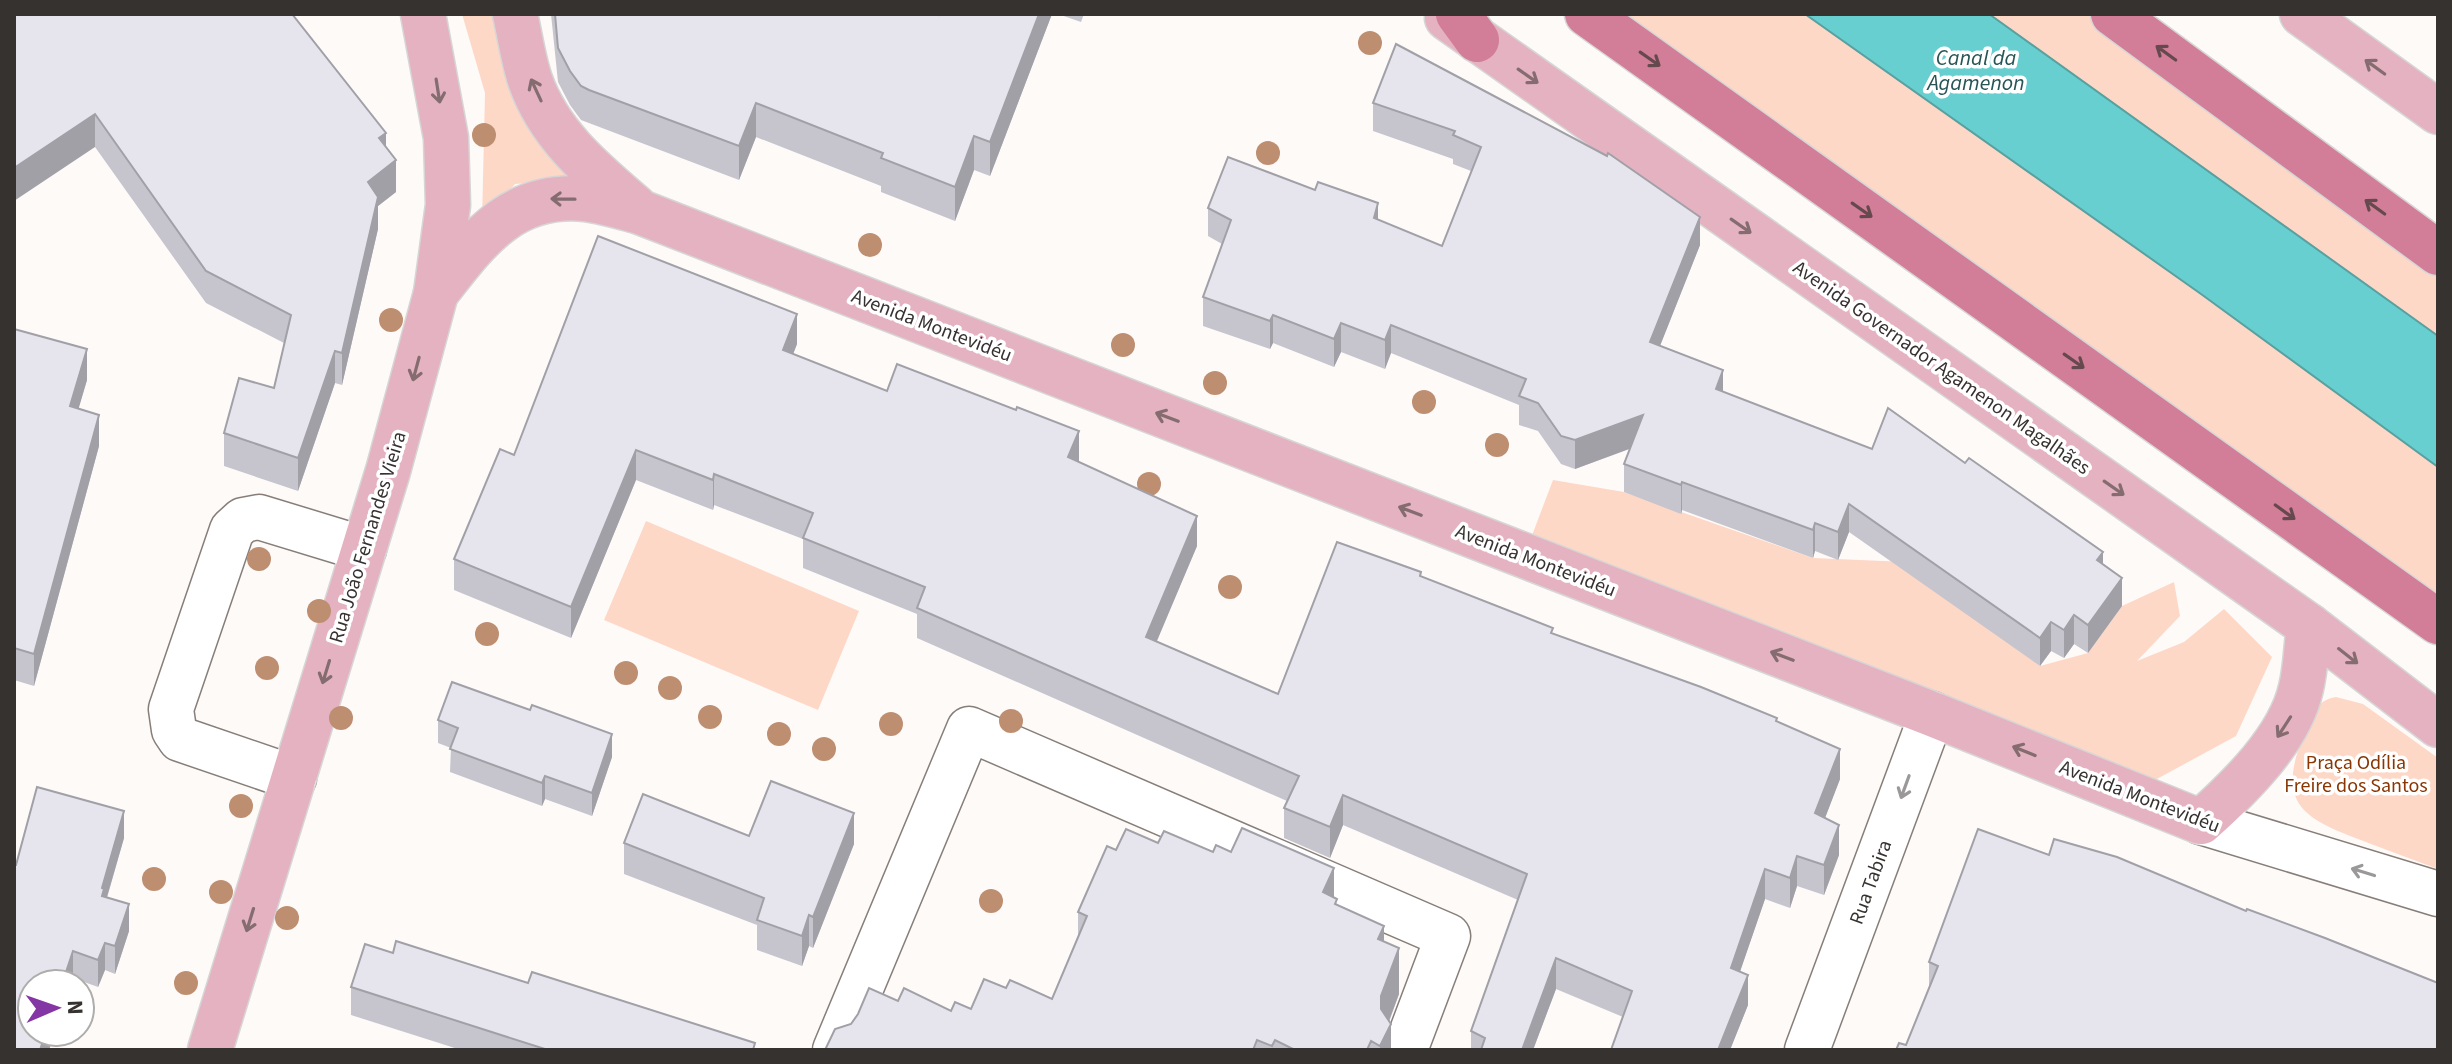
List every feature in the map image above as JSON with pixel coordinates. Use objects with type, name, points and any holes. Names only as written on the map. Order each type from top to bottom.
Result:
[{"type":"highway","points":[[1587,14],[2438,622]]},
{"type":"highway","points":[[2113,14],[2438,253]]},
{"type":"main road","name":"Rua João Fernandes Vieira","points":[[210,1050],[388,471],[436,293],[448,205],[446,138],[423,14]]},
{"type":"main road","name":"Avenida Montevidéu","points":[[515,14],[531,81],[554,126],[581,160],[640,212]]},
{"type":"main road","name":"Avenida Governador Agamenon Magalhães","points":[[1442,14],[1468,27],[2309,626],[2438,725]]},
{"type":"main road","points":[[2302,14],[2438,112]]},
{"type":"main road","name":"Avenida Montevidéu","points":[[436,293],[480,237],[514,211],[549,199],[586,199],[640,212],[1932,714],[2201,822]]},
{"type":"main road","points":[[2201,822],[2232,795],[2289,723],[2302,688],[2309,626]]},
{"type":"street","points":[[294,778],[180,739],[174,730],[171,709],[232,530],[243,520],[259,517],[364,549]]},
{"type":"street","name":"Rua Tabira","points":[[1807,1050],[1932,714]]},
{"type":"street","points":[[835,1050],[969,729],[1448,936],[1405,1050]]},
{"type":"street","name":"Avenida Montevidéu","points":[[2201,822],[2438,894]]},
{"type":"green space","points":[[462,14],[495,14],[599,191],[561,181],[515,184],[482,221],[485,93]]},
{"type":"green space","points":[[1587,14],[2113,14],[2438,253],[2438,622]]},
{"type":"green space","points":[[1553,480],[1624,492],[1813,558],[1907,562],[2040,666],[2088,653],[2122,606],[2174,582],[2180,616],[2137,661],[2184,642],[2224,609],[2272,657],[2236,736],[2155,780],[1531,538]]},
{"type":"green space","points":[[646,521],[859,611],[818,710],[604,620]]},
{"type":"green space","name":"Praça Odília Freire dos Santos","points":[[2336,697],[2363,704],[2438,758],[2438,869],[2338,831],[2308,814],[2299,804],[2293,776],[2303,736],[2318,706]]},
{"type":"water","name":"Canal da Agamenon","points":[[1805,14],[1989,14],[2438,336],[2438,467],[2201,294]]},
{"type":"building","points":[[14,14],[292,14],[386,133],[379,138],[396,160],[368,182],[378,197],[342,353],[335,351],[298,458],[224,433],[239,378],[274,388],[291,315],[206,271],[95,114],[14,168]]},
{"type":"building","points":[[555,14],[1039,14],[990,142],[974,136],[955,187],[881,158],[883,153],[756,103],[739,146],[589,90],[581,86],[558,48]]},
{"type":"building","points":[[1396,44],[1607,156],[1608,153],[1700,217],[1650,342],[1723,370],[1716,389],[1872,449],[1888,408],[1965,463],[1969,458],[2103,552],[2097,560],[2122,578],[2088,625],[2074,615],[2064,630],[2051,622],[2040,638],[1849,504],[1838,532],[1815,523],[1813,530],[1624,464],[1643,415],[1575,440],[1561,436],[1538,403],[1519,396],[1526,379],[1391,325],[1385,340],[1341,323],[1334,339],[1273,315],[1270,321],[1203,297],[1231,220],[1208,208],[1228,157],[1315,190],[1318,182],[1378,203],[1374,218],[1442,246],[1481,147],[1453,135],[1455,131],[1373,103]]},
{"type":"building","points":[[598,236],[797,314],[783,350],[887,391],[897,364],[1079,431],[1068,457],[1197,516],[1146,637],[1278,694],[1337,542],[1421,572],[1420,576],[1553,628],[1551,633],[1777,718],[1776,721],[1840,749],[1815,813],[1839,825],[1824,865],[1797,856],[1790,878],[1765,869],[1731,968],[1748,975],[1718,1050],[1611,1050],[1632,991],[1556,958],[1522,1050],[1481,1050],[1485,1038],[1471,1031],[1527,874],[1343,795],[1330,827],[1284,808],[1299,776],[917,608],[925,587],[803,538],[813,513],[714,474],[713,480],[636,450],[571,607],[454,559],[500,449],[514,455]]},
{"type":"building","points":[[14,329],[87,349],[70,406],[99,415],[34,654],[14,648]]},
{"type":"building","points":[[452,682],[530,710],[532,705],[612,734],[592,793],[545,776],[542,783],[450,749],[458,728],[438,720]]},
{"type":"building","points":[[771,781],[854,813],[813,917],[809,915],[802,936],[757,920],[764,898],[624,843],[643,794],[749,836]]},
{"type":"building","points":[[37,787],[124,811],[102,888],[102,896],[129,904],[115,946],[105,943],[98,960],[73,951],[67,968],[16,968],[16,1048],[40,1050],[14,1050],[16,865]]},
{"type":"building","points":[[1242,828],[1334,868],[1323,892],[1337,899],[1335,904],[1384,926],[1378,939],[1399,948],[1381,996],[1381,1009],[1391,1024],[1380,1046],[1371,1041],[1367,1050],[1295,1050],[1275,1040],[1272,1046],[1257,1040],[1253,1050],[825,1050],[835,1029],[851,1024],[869,988],[898,1001],[904,988],[951,1011],[955,1002],[971,1009],[984,979],[1006,988],[1010,980],[1052,999],[1087,916],[1078,912],[1107,846],[1116,850],[1126,829],[1158,843],[1164,831],[1213,852],[1216,845],[1231,852]]},
{"type":"building","points":[[1978,829],[2049,855],[2054,839],[2117,857],[2246,911],[2325,938],[2438,983],[2438,1050],[1896,1050],[1899,1043],[1906,1045],[1938,966],[1929,962]]},
{"type":"building","points":[[396,941],[528,983],[532,972],[755,1043],[753,1050],[548,1050],[351,987],[365,944],[393,953]]}]
